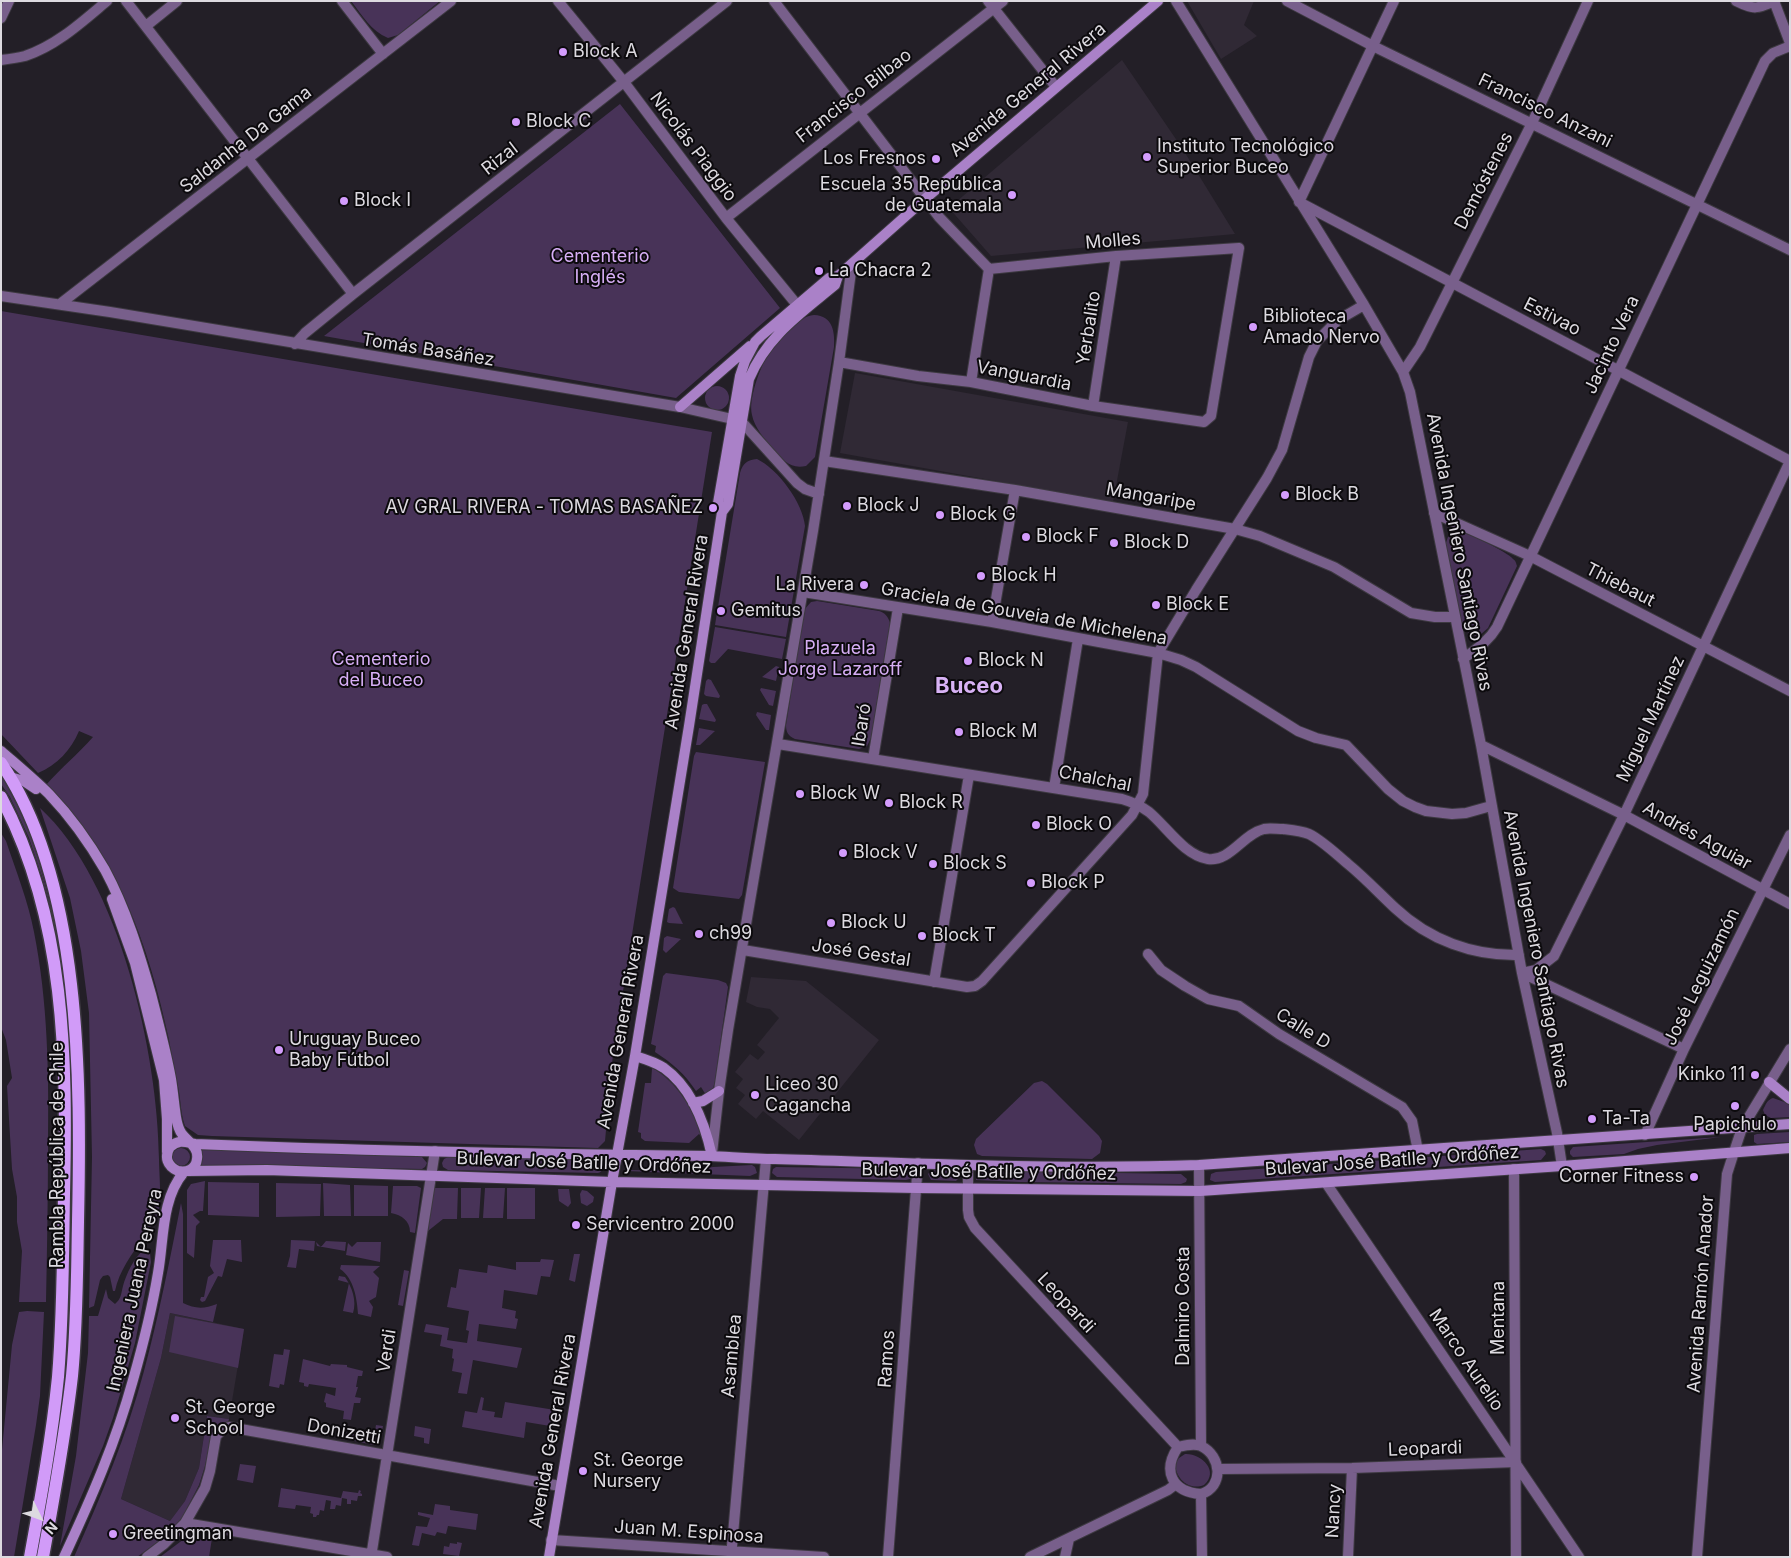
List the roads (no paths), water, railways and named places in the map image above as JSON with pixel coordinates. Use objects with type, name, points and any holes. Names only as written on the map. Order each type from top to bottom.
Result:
[{"type":"main road","name":"Avenida General Rivera","points":[[549,1557],[635,1056],[722,512],[728,504],[740,376],[746,360],[755,342],[800,308],[835,285],[838,276],[926,198],[1158,1]]},
{"type":"main road","name":"Avenida General Rivera","points":[[736,420],[756,363],[774,337],[800,308]]},
{"type":"main road","points":[[680,407],[755,342]]},
{"type":"main road","name":"Ingeniera Juana Pereyra","points":[[1,751],[37,782],[62,809],[96,856],[117,896],[142,962],[155,1011],[171,1079],[178,1128],[189,1143],[195,1147],[198,1158],[193,1168],[185,1171],[173,1187],[169,1200],[158,1274],[142,1346],[124,1409],[95,1488],[64,1557]]},
{"type":"main road","name":"Rambla República de Chile","points":[[1,763],[6,775],[26,806],[53,885],[70,976],[78,1088],[79,1187],[76,1312],[72,1375],[62,1450],[43,1557]]},
{"type":"main road","points":[[6,775],[24,780],[34,787],[58,813],[83,847],[111,898],[135,963],[164,1080],[167,1155]]},
{"type":"main road","name":"Rambla República de Chile","points":[[1,797],[23,844],[45,912],[57,973],[66,1093],[62,1311],[58,1377],[50,1440],[30,1557]]},
{"type":"main road","points":[[635,1056],[664,1068],[685,1090],[693,1102],[707,1134],[712,1156]]},
{"type":"main road","points":[[1769,1082],[1790,1099]]},
{"type":"main road","points":[[693,1102],[703,1101],[718,1091]]},
{"type":"main road","name":"Bulevar José Batlle y Ordóñez","points":[[189,1143],[315,1149],[617,1156],[712,1156],[968,1165],[1140,1167],[1199,1166],[1790,1124]]},
{"type":"main road","points":[[167,1155],[173,1144],[181,1141],[189,1143]]},
{"type":"main road","name":"Bulevar José Batlle y Ordóñez","points":[[185,1171],[231,1170],[430,1174],[612,1182],[916,1188],[1200,1191],[1790,1148]]},
{"type":"main road","name":"Ingeniera Juana Pereyra","points":[[167,1155],[167,1161],[172,1168],[185,1171]]},
{"type":"street","points":[[1,18],[10,1]]},
{"type":"street","points":[[1,60],[25,56],[45,47],[66,34],[107,1]]},
{"type":"street","points":[[126,1],[353,294]]},
{"type":"street","points":[[146,26],[177,1]]},
{"type":"street","points":[[342,1],[383,54]]},
{"type":"street","name":"Saldanha Da Gama","points":[[60,304],[451,1]]},
{"type":"street","name":"Nicolás Piaggio","points":[[558,1],[624,82],[726,218],[800,308]]},
{"type":"street","name":"Rizal","points":[[295,344],[305,333],[353,294],[727,1]]},
{"type":"street","points":[[774,1],[939,217],[990,269],[971,382]]},
{"type":"street","name":"Francisco Bilbao","points":[[726,218],[991,5],[1003,1]]},
{"type":"street","name":"Avenida Ingeniero Santiago Rivas","points":[[1176,1],[1364,305],[1403,372],[1410,392],[1481,745],[1522,973],[1562,1166]]},
{"type":"street","name":"Francisco Anzani","points":[[1287,1],[1373,46],[1790,250]]},
{"type":"street","points":[[1299,202],[1394,1]]},
{"type":"street","name":"Demóstenes","points":[[1403,372],[1420,347],[1532,123],[1588,1]]},
{"type":"street","points":[[1736,1],[1750,8],[1757,9],[1775,1],[1790,44]]},
{"type":"street","points":[[991,5],[1056,87]]},
{"type":"street","name":"Jacinto Vera","points":[[1463,659],[1480,648],[1493,634],[1765,60],[1773,53],[1790,44]]},
{"type":"street","name":"Estivao","points":[[1299,202],[1790,461]]},
{"type":"street","name":"Molles","points":[[990,269],[1116,256],[1239,248],[1211,416],[1204,422]]},
{"type":"street","name":"Yerbalito","points":[[1093,406],[1116,256]]},
{"type":"street","points":[[712,1156],[718,1091],[819,494],[852,264]]},
{"type":"street","name":"Tomás Basáñez","points":[[1,296],[60,304],[680,407],[736,420]]},
{"type":"street","points":[[1139,805],[1144,794],[1158,653],[1270,473],[1282,450],[1312,350],[1317,341],[1331,326],[1364,305]]},
{"type":"street","name":"Vanguardia","points":[[839,362],[918,376],[971,382],[1093,406],[1204,422]]},
{"type":"street","points":[[736,420],[797,483],[805,489],[819,494]]},
{"type":"street","name":"Mangaripe","points":[[824,461],[1015,490],[1235,529],[1260,536],[1334,567],[1412,613],[1435,617],[1454,617]]},
{"type":"street","name":"Miguel Martínez","points":[[1522,973],[1536,970],[1554,956],[1624,815],[1790,461]]},
{"type":"street","points":[[992,622],[1015,490]]},
{"type":"street","name":"Thiebaut","points":[[1434,513],[1530,556],[1790,692]]},
{"type":"street","name":"Graciela de Gouveia de Michelena","points":[[803,592],[992,622],[1158,653],[1182,660],[1298,731],[1316,738],[1346,745],[1388,790],[1415,807],[1426,811],[1452,814],[1466,813],[1491,806]]},
{"type":"street","name":"Ibaró","points":[[873,759],[898,608]]},
{"type":"street","points":[[1054,788],[1078,639]]},
{"type":"street","name":"Chalchal","points":[[778,744],[1122,799],[1139,805],[1189,850],[1207,859],[1223,857],[1249,837],[1264,829],[1291,830],[1308,834],[1362,875],[1396,909],[1429,934],[1445,942],[1499,956],[1519,955]]},
{"type":"street","name":"Andrés Aguiar","points":[[1481,745],[1624,815],[1790,904]]},
{"type":"street","points":[[934,982],[969,775]]},
{"type":"street","name":"José Gestal","points":[[743,950],[934,982],[967,987],[975,986],[986,977],[1031,928],[1139,805]]},
{"type":"street","name":"José Leguizamón","points":[[1645,1135],[1684,1049],[1790,835]]},
{"type":"street","name":"Calle D","points":[[1148,954],[1161,970],[1185,986],[1208,999],[1239,1006],[1279,1034],[1402,1107],[1412,1121],[1418,1151]]},
{"type":"street","points":[[1522,973],[1684,1049]]},
{"type":"street","name":"Avenida Ramón Anador","points":[[1697,1557],[1727,1174],[1742,1128],[1790,1049]]},
{"type":"street","name":"Verdi","points":[[371,1555],[435,1151]]},
{"type":"street","name":"Asamblea","points":[[731,1553],[766,1159]]},
{"type":"street","name":"Ramos","points":[[888,1557],[918,1163]]},
{"type":"street","name":"Leopardi","points":[[968,1165],[969,1217],[980,1235],[1178,1447]]},
{"type":"street","name":"Dalmiro Costa","points":[[1199,1166],[1201,1446]]},
{"type":"street","name":"Mentana","points":[[1514,1169],[1516,1557]]},
{"type":"street","name":"Marco Aurelio","points":[[1326,1183],[1579,1557]]},
{"type":"street","name":"Donizetti","points":[[185,1523],[205,1488],[216,1436],[222,1430],[229,1427],[560,1486]]},
{"type":"street","points":[[1190,1444],[1201,1446],[1213,1457],[1219,1469],[1218,1476],[1212,1487],[1201,1494],[1185,1491],[1176,1484],[1169,1470],[1178,1447],[1190,1444]]},
{"type":"street","name":"Leopardi","points":[[1219,1469],[1352,1468],[1516,1462]]},
{"type":"street","name":"Nancy","points":[[1348,1557],[1352,1468]]},
{"type":"street","points":[[1030,1557],[1168,1490],[1176,1484]]},
{"type":"street","points":[[1201,1494],[1202,1557]]},
{"type":"street","points":[[147,1557],[164,1544],[185,1523],[387,1557]]},
{"type":"street","points":[[1065,1557],[1069,1539]]},
{"type":"street","name":"Juan M. Espinosa","points":[[551,1540],[731,1553],[824,1557]]},
{"type":"place","name":"Block A","points":[[563,52]]},
{"type":"place","name":"Block C","points":[[516,122]]},
{"type":"place","name":"Instituto Tecnológico Superior Buceo","points":[[1147,157]]},
{"type":"place","name":"Los Fresnos","points":[[936,159]]},
{"type":"place","name":"Escuela 35 República de Guatemala","points":[[1012,195]]},
{"type":"place","name":"Block I","points":[[344,201]]},
{"type":"place","name":"La Chacra 2","points":[[819,271]]},
{"type":"place","name":"Biblioteca Amado Nervo","points":[[1253,327]]},
{"type":"place","name":"Block B","points":[[1285,495]]},
{"type":"place","name":"Block J","points":[[847,506]]},
{"type":"place","name":"AV GRAL RIVERA - TOMAS BASAÑEZ","points":[[713,508]]},
{"type":"place","name":"Block G","points":[[940,515]]},
{"type":"place","name":"Block F","points":[[1026,537]]},
{"type":"place","name":"Block D","points":[[1114,543]]},
{"type":"place","name":"Block H","points":[[981,576]]},
{"type":"place","name":"La Rivera","points":[[864,585]]},
{"type":"place","name":"Block E","points":[[1156,605]]},
{"type":"place","name":"Gemitus","points":[[721,611]]},
{"type":"place","name":"Block N","points":[[968,661]]},
{"type":"place","name":"Block M","points":[[959,732]]},
{"type":"place","name":"Block W","points":[[800,794]]},
{"type":"place","name":"Block R","points":[[889,803]]},
{"type":"place","name":"Block O","points":[[1036,825]]},
{"type":"place","name":"Block V","points":[[843,853]]},
{"type":"place","name":"Block S","points":[[933,864]]},
{"type":"place","name":"Block P","points":[[1031,883]]},
{"type":"place","name":"Block U","points":[[831,923]]},
{"type":"place","name":"ch99","points":[[699,934]]},
{"type":"place","name":"Block T","points":[[922,936]]},
{"type":"place","name":"Uruguay Buceo Baby Fútbol","points":[[279,1050]]},
{"type":"place","name":"Kinko 11","points":[[1755,1075]]},
{"type":"place","name":"Liceo 30 Cagancha","points":[[755,1095]]},
{"type":"place","name":"Papichulo","points":[[1735,1106]]},
{"type":"place","name":"Ta-Ta","points":[[1592,1119]]},
{"type":"place","name":"Corner Fitness","points":[[1694,1177]]},
{"type":"place","name":"Servicentro 2000","points":[[576,1225]]},
{"type":"place","name":"St. George School","points":[[175,1418]]},
{"type":"place","name":"St. George Nursery","points":[[583,1471]]},
{"type":"place","name":"Greetingman","points":[[113,1534]]},
{"type":"district","name":"Buceo","points":[[969,686]]},
{"type":"park label","name":"Cementerio Inglés","points":[[600,267]]},
{"type":"park label","name":"Plazuela Jorge Lazaroff","points":[[840,660]]},
{"type":"park label","name":"Cementerio del Buceo","points":[[381,670]]}]
